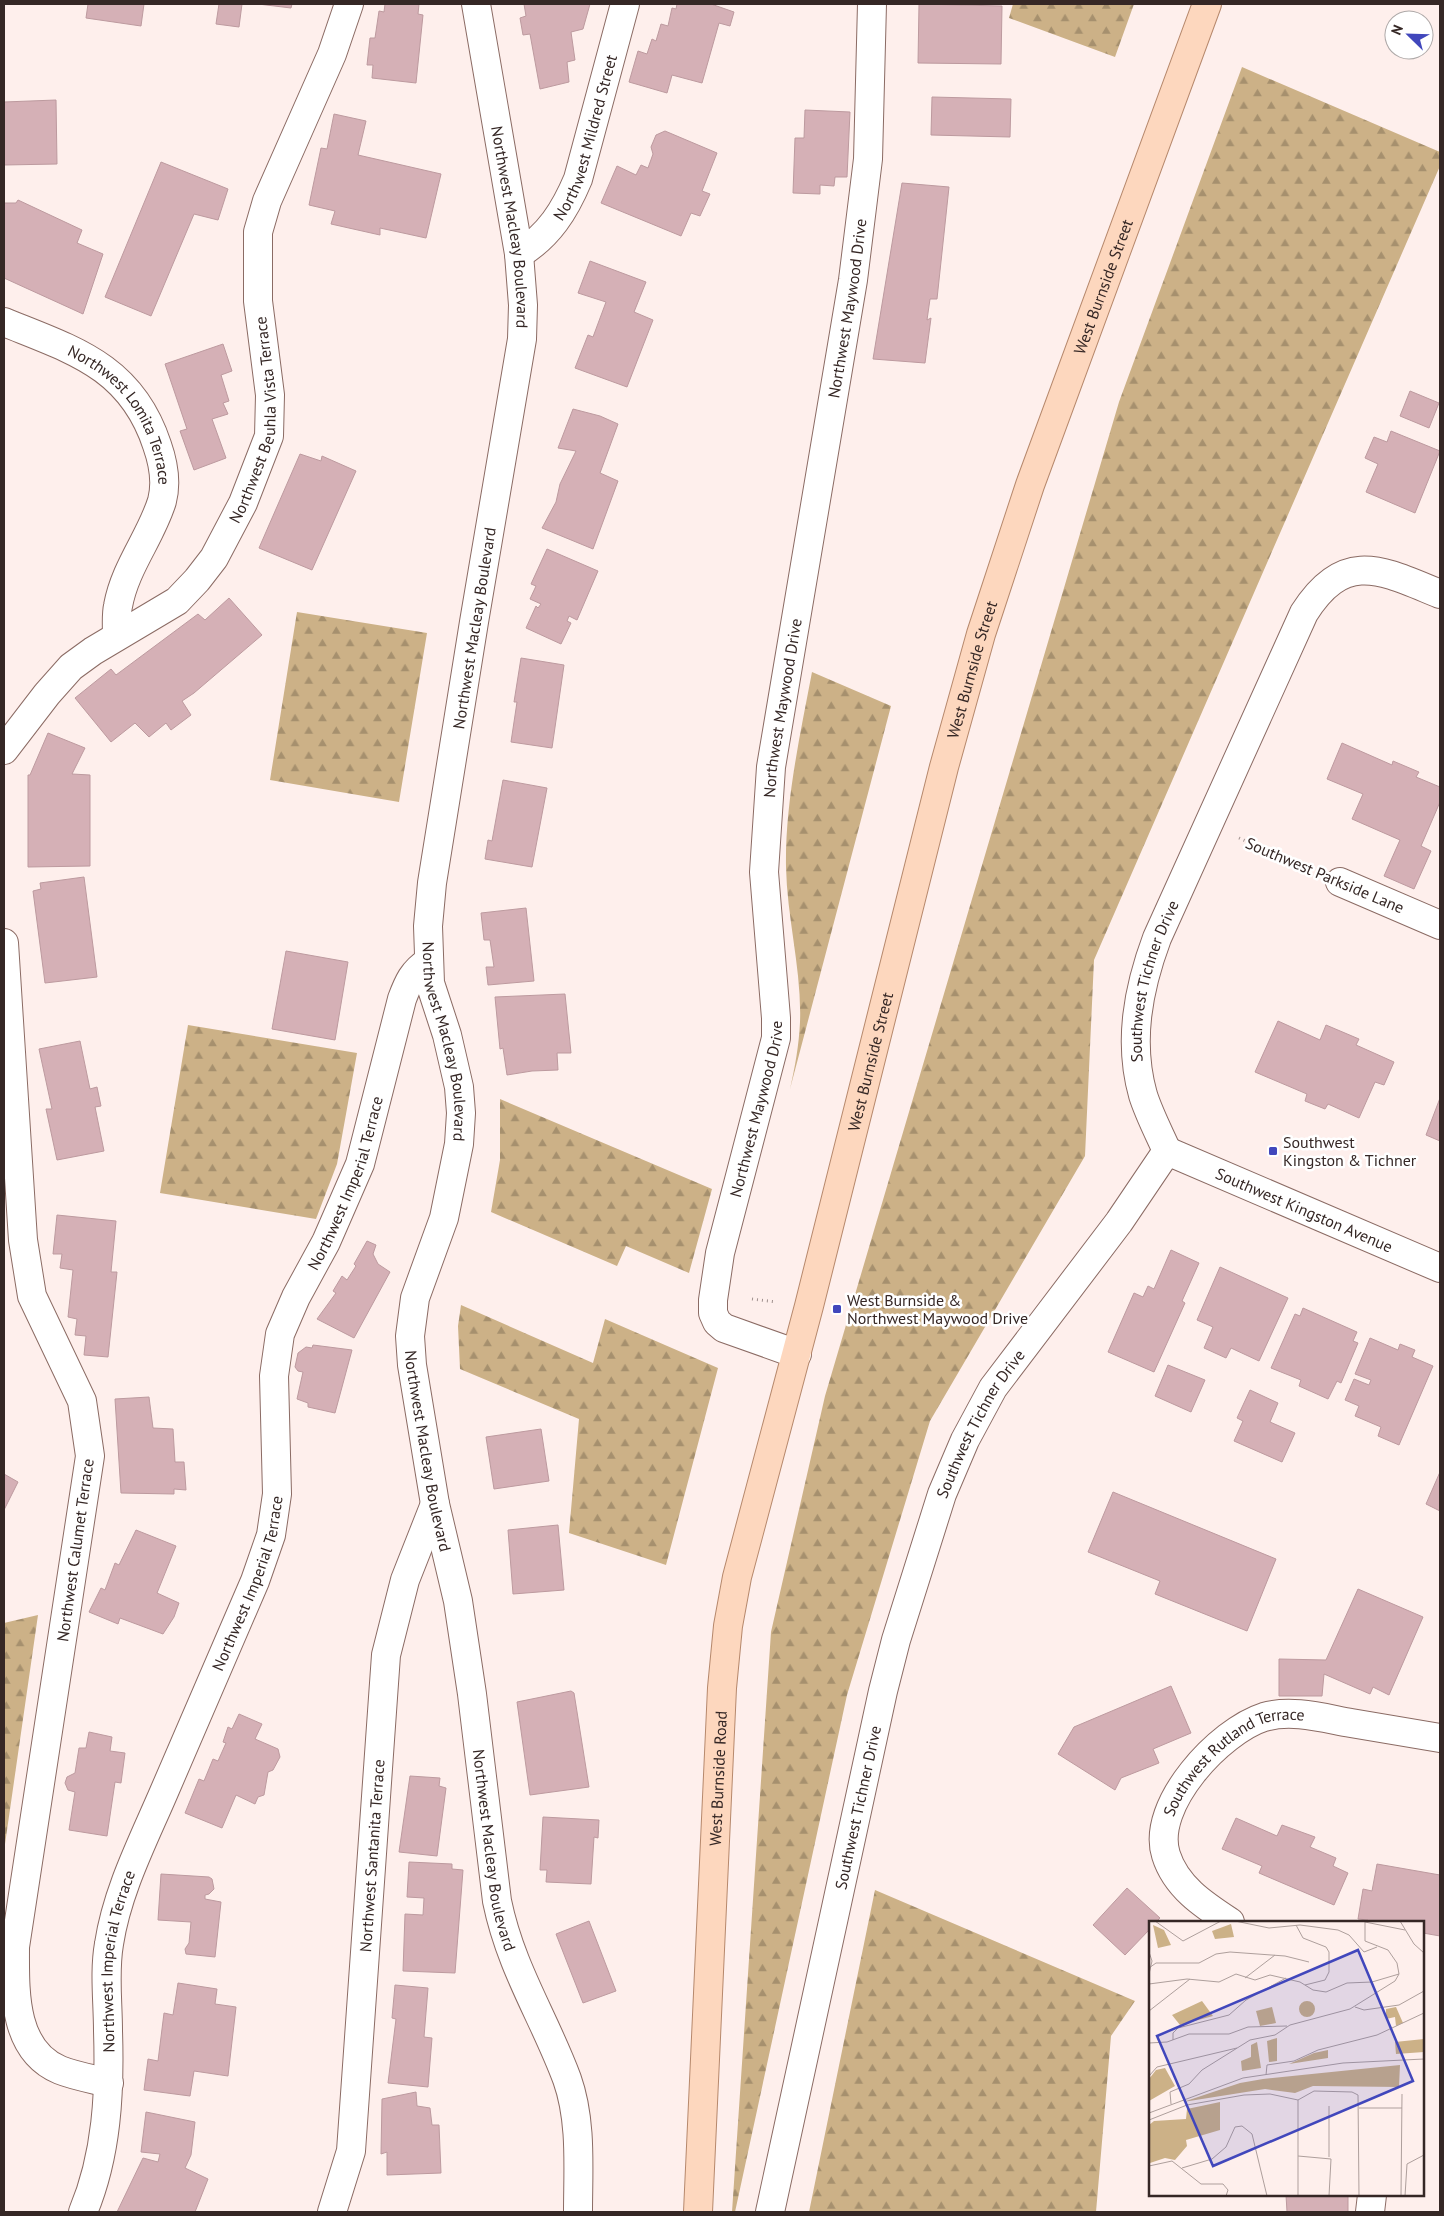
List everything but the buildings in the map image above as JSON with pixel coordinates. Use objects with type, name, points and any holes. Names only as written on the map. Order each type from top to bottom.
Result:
[{"type":"main road","name":"West Burnside Street","points":[[796,1354],[944,767],[994,590],[1207,4]]},
{"type":"main road","name":"West Burnside Road","points":[[698,2212],[721,1698],[728,1626],[737,1577],[796,1354]]},
{"type":"street","name":"Northwest Beuhla Vista Terrace","points":[[4,750],[47,694],[71,667],[117,636],[177,601],[197,580],[228,534],[261,460],[268,436],[270,395],[258,301],[258,232],[267,201],[332,54],[349,4]]},
{"type":"street","name":"Northwest Macleay Boulevard","points":[[476,4],[519,254],[523,305],[522,339],[432,883],[428,926],[430,983],[447,1035],[459,1087],[462,1113],[459,1144],[444,1218],[420,1283],[411,1315],[412,1365],[435,1504],[459,1610],[472,1694],[497,1901],[512,1958],[567,2080],[576,2118],[578,2212]]},
{"type":"street","name":"Northwest Mildred Street","points":[[519,254],[535,244],[551,228],[567,204],[574,187],[625,4]]},
{"type":"street","name":"Northwest Maywood Drive","points":[[796,1354],[724,1328],[717,1322],[713,1300],[720,1253],[776,1038],[764,872],[771,767],[853,280],[868,159],[872,4]]},
{"type":"street","name":"Northwest Lomita Terrace","points":[[4,322],[85,355],[106,370],[123,385],[151,427],[164,476],[162,499],[153,524],[124,583],[117,607],[117,636]]},
{"type":"street","name":"Southwest Tichner Drive","points":[[770,2212],[883,1691],[896,1640],[942,1494],[965,1440],[993,1388],[1119,1222],[1167,1151],[1143,1096],[1137,1057],[1136,1017],[1140,991],[1157,938],[1304,612],[1312,599],[1323,588],[1345,573],[1359,569],[1382,571],[1440,594]]},
{"type":"street","name":"Southwest Parkside Lane","points":[[1340,882],[1440,925]]},
{"type":"street","name":"Northwest Calumet Terrace","points":[[4,943],[23,1240],[32,1296],[82,1401],[90,1456],[15,1947],[15,1992],[18,2018],[30,2041],[42,2058],[60,2070],[109,2083]]},
{"type":"street","name":"Northwest Imperial Terrace","points":[[83,2212],[95,2179],[102,2145],[109,2083],[108,1945],[115,1913],[135,1859],[255,1581],[271,1535],[277,1494],[274,1376],[280,1334],[296,1297],[326,1242],[360,1164],[402,999],[408,982],[417,969],[428,962]]},
{"type":"street","name":"Southwest Kingston Avenue","points":[[1167,1151],[1440,1268]]},
{"type":"street","name":"Northwest Santanita Terrace","points":[[332,2212],[351,2151],[386,1656],[405,1580],[435,1504]]},
{"type":"street","name":"Southwest Rutland Terrace","points":[[1228,1921],[1200,1902],[1179,1880],[1166,1854],[1165,1828],[1171,1806],[1186,1778],[1208,1756],[1241,1728],[1265,1717],[1298,1714],[1440,1738]]},
{"type":"street","points":[[1370,2212],[1372,2196]]},
{"type":"path","name":"Southwest Parkside Lane","points":[[1209,825],[1340,882]]},
{"type":"green space","points":[[1013,4],[1134,4],[1115,57],[1009,18]]},
{"type":"green space","points":[[1242,67],[1440,152],[1440,166],[1094,960],[1085,1156],[930,1421],[847,1695],[735,2212],[732,2212],[771,1632],[825,1396],[1119,402]]},
{"type":"green space","points":[[297,612],[427,633],[399,802],[270,780]]},
{"type":"green space","points":[[812,672],[891,706],[790,1089],[799,1039],[800,1003],[787,886],[786,843],[794,769]]},
{"type":"green space","points":[[188,1025],[357,1053],[337,1164],[316,1219],[160,1193]]},
{"type":"green space","points":[[500,1099],[712,1189],[689,1273],[626,1246],[617,1266],[491,1212],[500,1160]]},
{"type":"green space","points":[[461,1305],[593,1363],[605,1319],[718,1368],[666,1565],[569,1533],[579,1419],[460,1369],[458,1326]]},
{"type":"green space","points":[[38,1615],[4,1851],[4,1623]]},
{"type":"green space","points":[[875,1890],[1135,2001],[1111,2036],[1096,2212],[809,2212]]},
{"type":"place","name":"Southwest Kingston & Tichner","points":[[1273,1151]]},
{"type":"place","name":"West Burnside & Northwest Maywood Drive","points":[[837,1309]]}]
